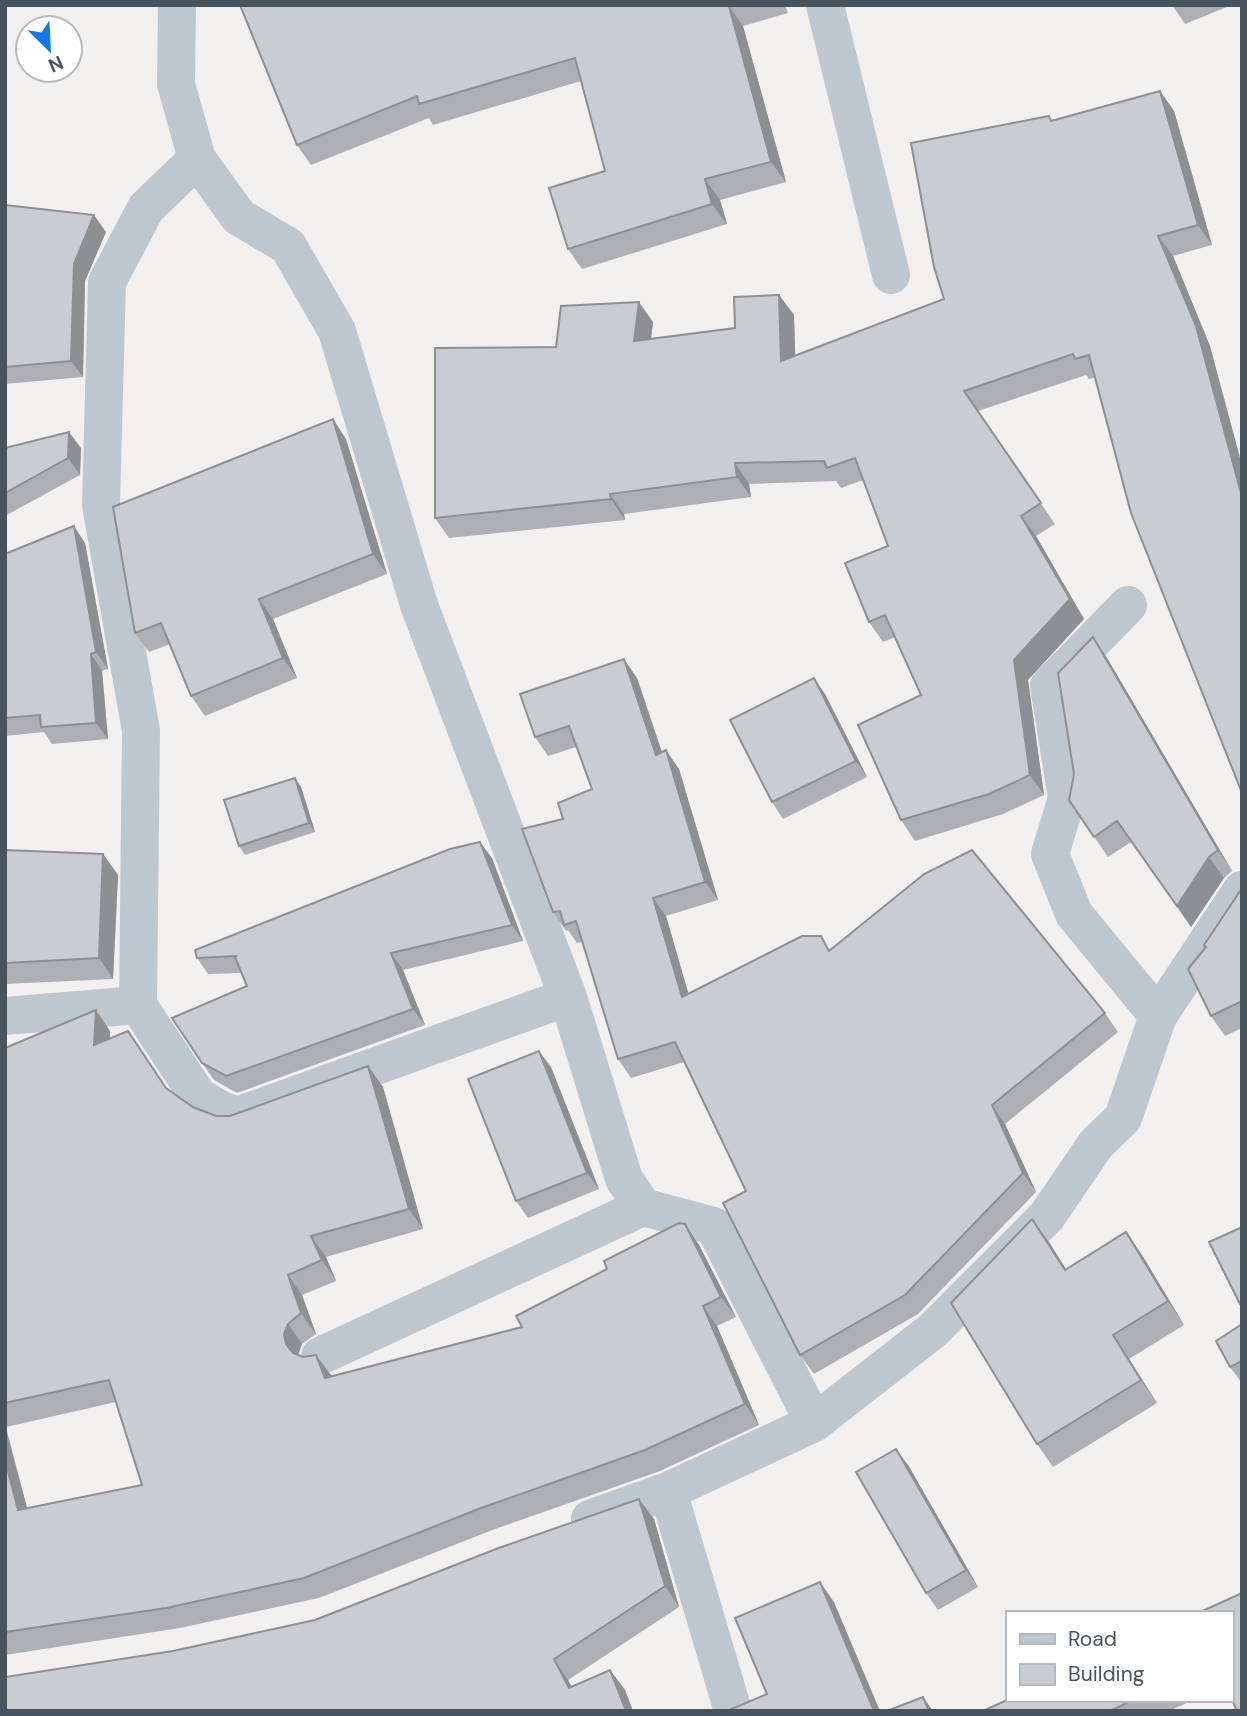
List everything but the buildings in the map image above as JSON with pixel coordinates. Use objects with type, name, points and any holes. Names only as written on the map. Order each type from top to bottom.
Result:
[{"type":"street","points":[[177,5],[176,84],[197,159],[239,217],[288,246],[337,331],[419,605],[569,997],[624,1179],[643,1207]]},
{"type":"street","points":[[825,5],[891,275]]},
{"type":"street","points":[[197,159],[146,208],[107,282],[101,505],[141,731],[138,1005],[198,1096],[237,1116],[569,997]]},
{"type":"street","points":[[1128,605],[1049,686],[1067,798],[1050,854],[1073,914],[1158,1016]]},
{"type":"street","points":[[554,1531],[668,1491],[814,1423],[932,1331],[1047,1216],[1096,1144],[1123,1118],[1158,1016],[1242,890]]},
{"type":"street","points":[[5,1016],[138,1005]]},
{"type":"street","points":[[320,1356],[643,1207],[714,1226],[814,1423]]},
{"type":"street","points":[[668,1491],[733,1711]]}]
